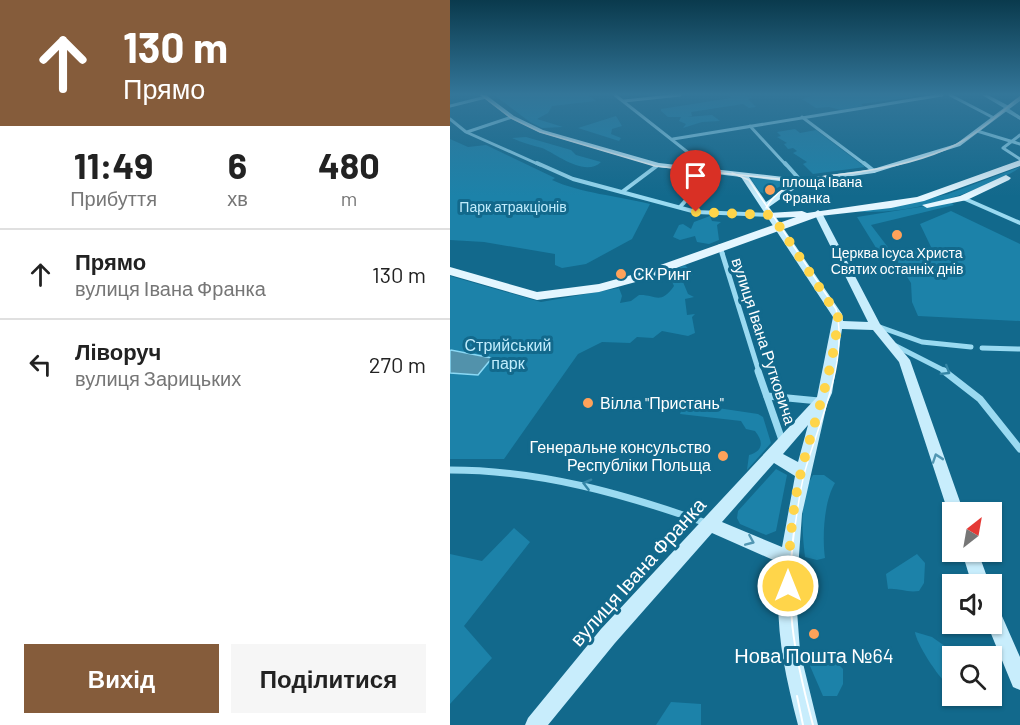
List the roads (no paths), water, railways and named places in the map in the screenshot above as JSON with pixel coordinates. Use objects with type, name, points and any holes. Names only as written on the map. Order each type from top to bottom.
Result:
[{"type":"main road","points":[[537,129],[658,165],[801,181],[874,171],[958,145],[981,129]]},
{"type":"main road","points":[[450,271],[522,293],[537,296],[559,295],[627,280],[818,213],[891,205],[920,199],[1020,161]]},
{"type":"main road","points":[[769,210],[865,214],[963,198],[1020,171]]},
{"type":"main road","points":[[744,175],[838,316],[838,325],[876,326]]},
{"type":"main road","points":[[769,210],[801,181]]},
{"type":"main road","points":[[818,213],[876,326],[894,345],[904,360],[952,502]]},
{"type":"main road","name":"вулиця Івана Франка","points":[[535,725],[608,636],[822,401],[828,383],[838,325]]},
{"type":"main road","points":[[808,725],[787,628],[788,558],[801,472],[822,401]]},
{"type":"main road","points":[[773,456],[789,463],[801,472]]},
{"type":"main road","points":[[711,525],[788,558]]},
{"type":"main road","points":[[1001,634],[1020,680]]},
{"type":"street","points":[[462,129],[573,179],[622,192],[708,213],[769,210]]},
{"type":"street","points":[[466,132],[476,129]]},
{"type":"street","points":[[659,129],[712,171],[680,207]]},
{"type":"street","points":[[672,139],[733,129]]},
{"type":"street","points":[[753,129],[801,181]]},
{"type":"street","points":[[818,129],[874,171]]},
{"type":"street","points":[[977,132],[1020,144]]},
{"type":"street","points":[[1020,135],[1003,148],[1020,161]]},
{"type":"street","points":[[622,192],[658,165]]},
{"type":"street","points":[[963,198],[1020,223]]},
{"type":"street","name":"вулиця Івана Рутковича","points":[[720,246],[784,444]]},
{"type":"street","points":[[876,326],[922,342],[971,347]]},
{"type":"street","points":[[894,345],[928,360],[963,381],[999,418],[1020,449]]},
{"type":"street","points":[[982,348],[1020,348]]},
{"type":"street","points":[[767,396],[822,401]]},
{"type":"street","points":[[450,471],[493,470],[565,478],[643,501],[711,525]]},
{"type":"tram line","points":[[533,129],[655,166],[736,174]]},
{"type":"tram line","points":[[802,181],[917,160],[942,151],[982,129]]},
{"type":"tram line","points":[[736,174],[802,181]]},
{"type":"tram line","points":[[736,174],[749,180],[767,207]]},
{"type":"tram line","points":[[767,207],[784,189],[802,181]]},
{"type":"tram line","points":[[802,181],[807,182]]},
{"type":"tram line","points":[[767,207],[836,309],[839,329],[836,370],[805,471],[795,526]]},
{"type":"tram line","points":[[795,524],[790,578],[792,626],[800,673],[813,725]]},
{"type":"tram line","points":[[797,696],[803,725]]},
{"type":"place","name":"площа Івана Франка","points":[[770,190]]},
{"type":"place","name":"Церква Ісуса Христа Святих останніх днів","points":[[897,235]]},
{"type":"place","name":"СК Ринг","points":[[621,274]]},
{"type":"place","name":"Вілла \"Пристань\"","points":[[588,403]]},
{"type":"place","name":"Генеральне консульство Республіки Польща","points":[[723,456]]},
{"type":"place","name":"Нова Пошта №64","points":[[814,634]]},
{"type":"park label","name":"Парк атракціонів","points":[[513,207]]},
{"type":"park label","name":"Стрийський парк","points":[[508,354]]}]
